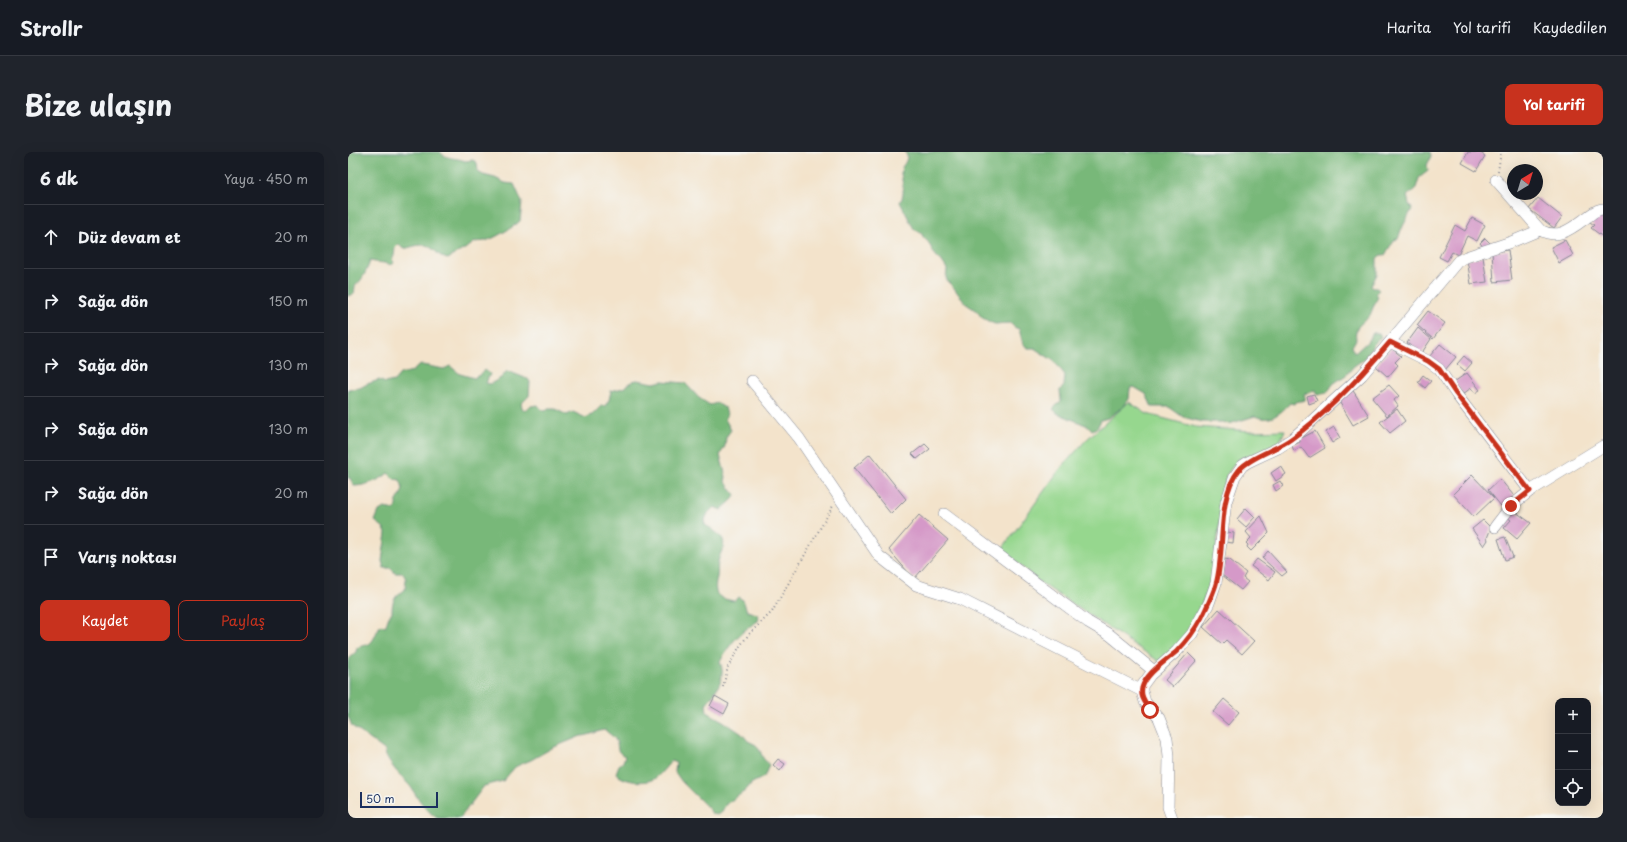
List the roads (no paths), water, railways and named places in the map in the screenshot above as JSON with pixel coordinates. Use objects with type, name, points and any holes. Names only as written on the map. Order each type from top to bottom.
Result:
[{"type":"street","points":[[1496,180],[1540,230],[1551,235],[1560,234],[1580,223],[1596,210],[1603,209]]},
{"type":"street","points":[[1172,818],[1168,807],[1167,738],[1159,718],[1145,702],[1142,692],[1146,681],[1154,671],[1178,651],[1192,634],[1209,603],[1216,583],[1226,502],[1232,482],[1238,470],[1248,462],[1278,448],[1306,427],[1362,375],[1458,261],[1540,230]]},
{"type":"street","points":[[1390,342],[1428,361],[1439,369],[1456,394],[1530,491]]},
{"type":"street","points":[[752,381],[799,438],[879,556],[916,585],[960,599],[1142,692]]},
{"type":"street","points":[[1495,527],[1511,506],[1530,491],[1603,446]]},
{"type":"street","points":[[944,514],[1088,622],[1110,635],[1154,671]]}]
